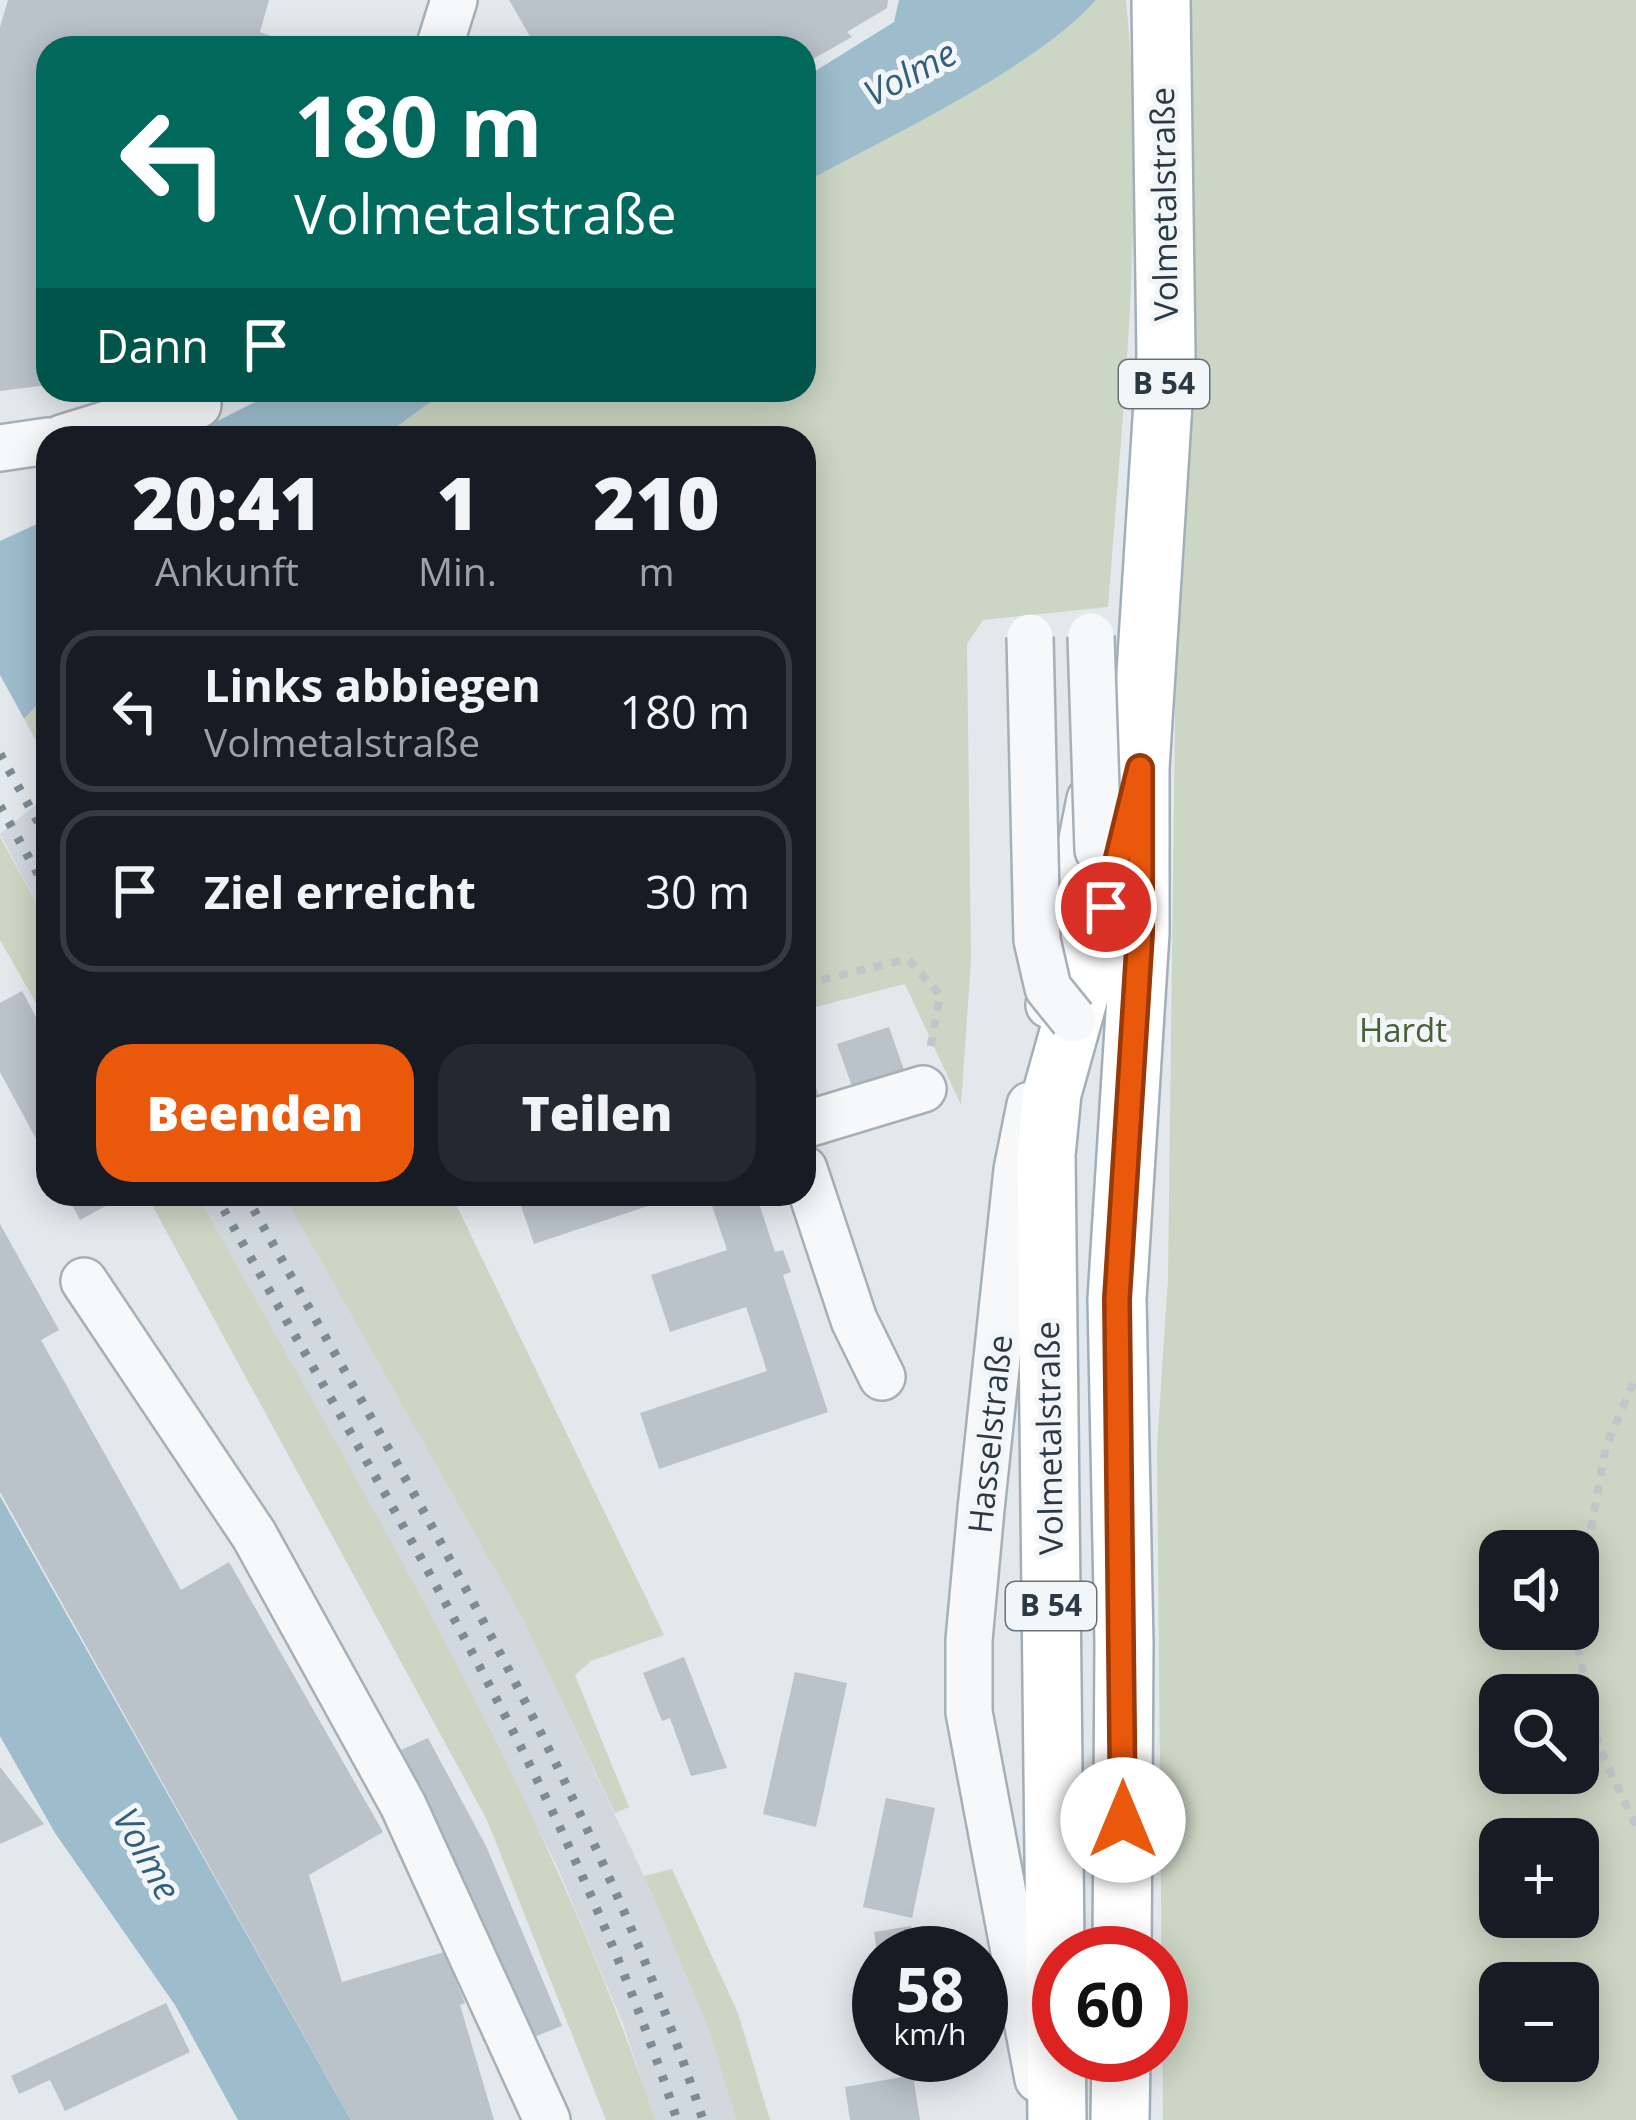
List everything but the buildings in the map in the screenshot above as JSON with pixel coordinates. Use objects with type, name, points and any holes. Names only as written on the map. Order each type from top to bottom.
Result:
[{"type":"main road","name":"Volmetalstraße","points":[[1057,2120],[1046,1155],[1052,1093],[1115,866],[1120,758],[1166,355],[1161,0]]},
{"type":"main road","name":"Volmetalstraße","points":[[1120,758],[1140,933],[1117,1299],[1124,1644],[1121,1926]]},
{"type":"main road","points":[[1120,2120],[1121,2082]]},
{"type":"lane","points":[[443,36],[454,0]]},
{"type":"lane","points":[[101,426],[162,407],[198,405]]},
{"type":"lane","points":[[0,448],[36,443]]},
{"type":"lane","points":[[1091,636],[1098,850],[1115,866]]},
{"type":"lane","points":[[1030,637],[1037,940],[1048,988],[1073,1019]]},
{"type":"lane","name":"Hasselstraße","points":[[1047,2120],[969,1712],[968,1640],[1017,1170],[1120,758]]},
{"type":"lane","points":[[816,1120],[925,1077]]},
{"type":"lane","points":[[816,1205],[854,1320],[881,1377]]},
{"type":"lane","points":[[84,1281],[254,1535],[392,1784],[547,2120]]},
{"type":"path","points":[[816,980],[908,958],[940,995],[925,1077]]},
{"type":"path","points":[[1591,1530],[1606,1446],[1636,1377]]},
{"type":"path","points":[[1578,1650],[1599,1747],[1636,1826]]},
{"type":"shaded area","points":[[36,804],[36,902],[0,834]]},
{"type":"shaded area","points":[[204,1206],[290,1206],[521,1616],[644,1876],[709,2030],[736,2120],[655,2120],[623,2024],[556,1864],[383,1532]]},
{"type":"green space","points":[[1096,0],[1126,0],[1132,76],[1133,228],[1108,607],[983,620],[967,644],[971,960],[961,1105],[905,984],[816,1007],[816,426],[398,426],[430,402],[816,402],[816,177],[999,76],[1069,26]]},
{"type":"green space","name":"Hardt","points":[[1184,0],[1636,0],[1636,2120],[1163,2120],[1163,2082],[1188,2082],[1188,1926],[1161,1926],[1157,1447],[1168,1278]]},
{"type":"green space","points":[[36,706],[36,741],[24,719]]},
{"type":"green space","points":[[0,837],[36,902],[36,1003],[0,940]]},
{"type":"green space","points":[[153,1206],[204,1206],[386,1533],[506,1762],[561,1880],[655,2120],[606,2120],[487,1820]]},
{"type":"green space","points":[[290,1206],[457,1206],[664,1635],[591,1661],[575,1675],[629,1807],[615,1813],[521,1616]]},
{"type":"green space","points":[[672,1869],[738,2013],[770,2120],[736,2120],[709,2030],[644,1876]]},
{"type":"water","name":"Volme","points":[[899,0],[1096,0],[1069,26],[999,76],[816,177],[816,71],[894,22]]},
{"type":"water","points":[[255,402],[430,402],[398,426],[208,426]]},
{"type":"water","points":[[36,524],[36,706],[0,743],[0,541]]},
{"type":"water","name":"Volme","points":[[0,1496],[351,2120],[238,2120],[175,2005],[55,1833],[0,1736]]},
{"type":"pier","points":[[0,675],[27,724],[0,749]]},
{"type":"railway","points":[[0,754],[36,818]]},
{"type":"railway","points":[[0,806],[36,870]]},
{"type":"railway","points":[[222,1206],[407,1532],[528,1762],[634,1998],[677,2120]]},
{"type":"railway","points":[[252,1206],[435,1532],[555,1762],[610,1879],[703,2120]]},
{"type":"route","points":[[1106,907],[1140,768],[1140,933],[1117,1299],[1123,1820]]}]
